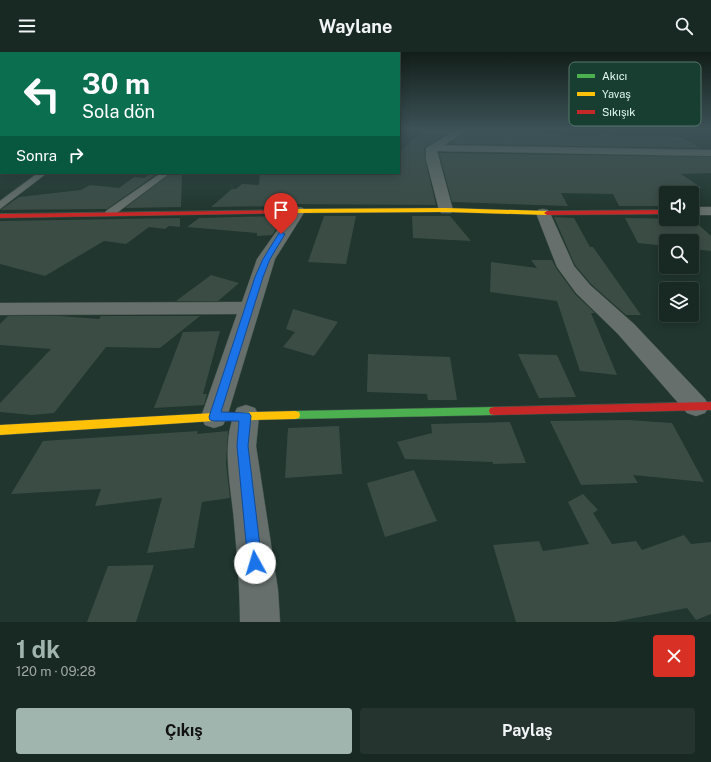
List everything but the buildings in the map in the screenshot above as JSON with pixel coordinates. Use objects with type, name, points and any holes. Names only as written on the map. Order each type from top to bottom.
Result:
[{"type":"street","points":[[432,157],[446,210]]},
{"type":"street","points":[[0,216],[110,213],[446,210],[543,213],[659,212]]},
{"type":"street","points":[[214,417],[266,259],[298,211]]},
{"type":"street","points":[[699,211],[711,211]]},
{"type":"street","points":[[543,213],[566,267],[583,288],[703,406]]},
{"type":"street","points":[[0,309],[249,308]]},
{"type":"street","points":[[0,430],[214,417],[703,406]]},
{"type":"street","points":[[246,416],[242,446],[259,590],[260,622]]},
{"type":"lane","points":[[0,206],[42,174]]},
{"type":"lane","points":[[110,213],[165,174]]},
{"type":"traffic: fast","points":[[295,415],[494,411]]},
{"type":"traffic: slow","points":[[293,211],[446,210],[547,213]]},
{"type":"traffic: slow","points":[[0,430],[214,417],[295,415]]},
{"type":"traffic: jam","points":[[0,216],[293,211]]},
{"type":"traffic: jam","points":[[547,213],[659,212]]},
{"type":"traffic: jam","points":[[494,411],[711,406]]},
{"type":"route","points":[[255,563],[242,446],[243,429],[246,416],[214,417],[259,277],[266,259],[281,234]]}]
